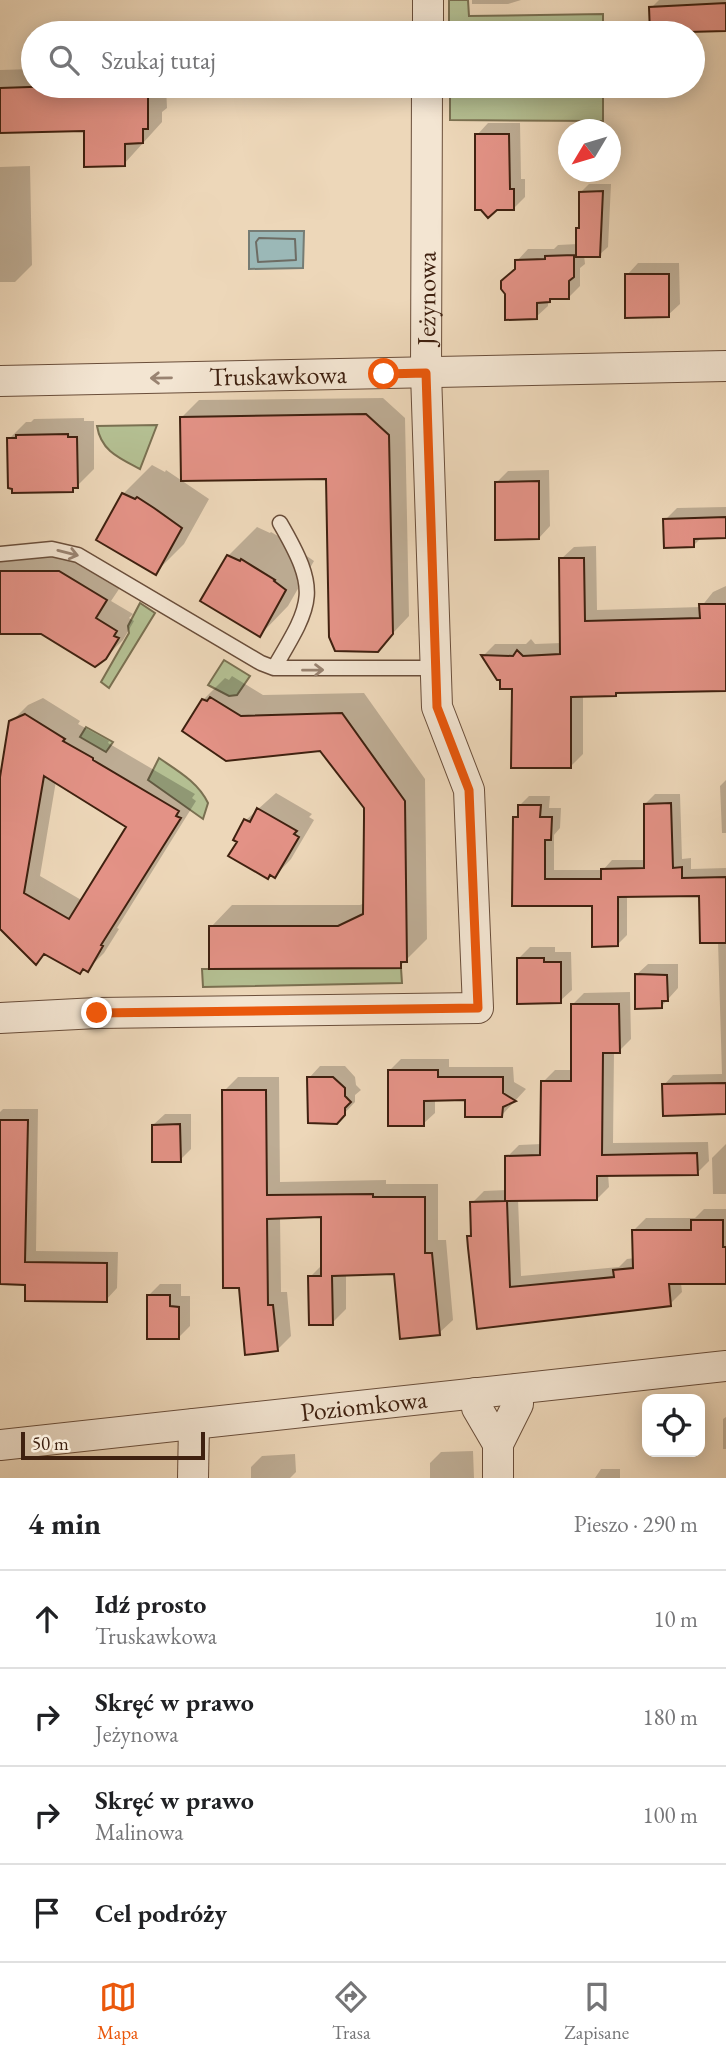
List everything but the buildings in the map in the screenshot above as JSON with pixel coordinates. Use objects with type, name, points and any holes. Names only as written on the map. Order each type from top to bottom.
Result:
[{"type":"street","points":[[428,0],[428,21]]},
{"type":"street","name":"Jeżynowa","points":[[0,1018],[97,1013],[478,1008],[469,790],[437,707],[426,373],[427,98]]},
{"type":"street","name":"Truskawkowa","points":[[0,381],[726,366]]},
{"type":"street","name":"Poziomkowa","points":[[0,1445],[726,1366]]},
{"type":"street","points":[[498,1478],[498,1444],[518,1404],[517,1389]]},
{"type":"street","points":[[475,1393],[477,1408],[498,1444]]},
{"type":"street","points":[[193,1478],[194,1424]]},
{"type":"lane","points":[[274,668],[300,622],[308,598],[305,572],[280,523]]},
{"type":"lane","points":[[0,554],[52,549],[79,555],[261,663],[274,668],[435,668]]},
{"type":"green space","points":[[449,0],[468,0],[469,16],[603,14],[603,21],[449,21]]},
{"type":"green space","points":[[450,98],[603,98],[603,119],[450,120]]},
{"type":"green space","points":[[157,425],[140,469],[107,448],[97,426]]},
{"type":"green space","points":[[140,603],[155,613],[109,688],[101,682],[129,633],[128,626]]},
{"type":"green space","points":[[224,660],[250,676],[237,695],[229,696],[208,685]]},
{"type":"green space","points":[[86,727],[113,742],[106,752],[80,737]]},
{"type":"green space","points":[[159,758],[199,789],[208,803],[203,819],[148,780]]},
{"type":"green space","points":[[401,968],[402,983],[203,987],[202,969]]},
{"type":"water","points":[[249,231],[304,231],[303,268],[249,269]]},
{"type":"route","points":[[97,1013],[478,1008],[469,790],[437,707],[426,373],[384,374]]}]
